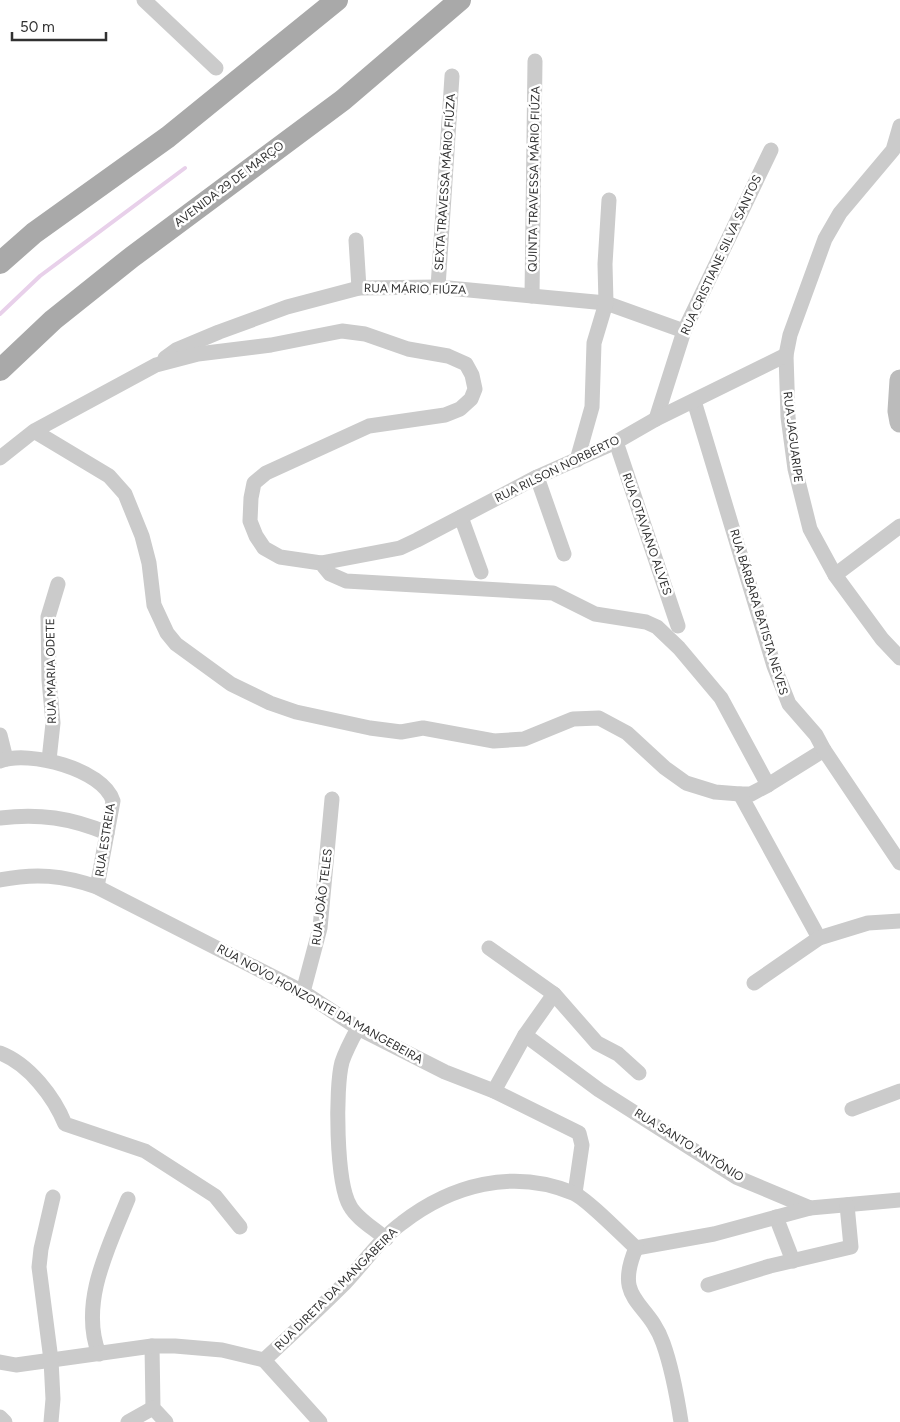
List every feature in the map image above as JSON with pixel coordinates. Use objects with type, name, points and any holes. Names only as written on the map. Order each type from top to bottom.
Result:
[{"type":"main road","points":[[0,263],[34,233],[168,137],[337,0]]},
{"type":"main road","name":"AVENIDA 29 DE MARÇO","points":[[0,370],[53,320],[124,262],[343,100],[460,0]]},
{"type":"main road","points":[[900,380],[900,422]]},
{"type":"street","points":[[144,0],[216,68]]},
{"type":"street","name":"QUINTA TRAVESSA MÁRIO FIÚZA","points":[[532,296],[535,61]]},
{"type":"street","name":"SEXTA TRAVESSA MÁRIO FIÚZA","points":[[438,287],[452,76]]},
{"type":"street","name":"RUA JAGUARIPE","points":[[900,126],[893,150],[840,213],[826,239],[790,335],[786,354],[788,417],[803,505],[810,529],[835,574],[882,639],[900,658]]},
{"type":"street","name":"RUA CRISTIANE SILVA SANTOS","points":[[656,419],[684,331],[771,150]]},
{"type":"street","points":[[577,460],[592,407],[594,343],[606,302],[604,264],[609,200]]},
{"type":"street","points":[[356,240],[359,288]]},
{"type":"street","name":"RUA MÁRIO FIÚZA","points":[[156,365],[176,350],[219,332],[287,308],[359,288],[438,287],[606,302],[684,331]]},
{"type":"street","points":[[0,458],[34,431],[156,365],[198,354],[271,345],[342,331],[365,334],[408,349],[448,356],[466,364],[473,378],[475,388],[471,399],[460,409],[445,415],[369,426],[266,473],[254,483],[250,498],[250,521],[256,536],[264,548],[280,557],[320,563],[330,574],[346,581],[553,593],[595,614],[646,622],[657,627],[679,648],[721,698],[768,784]]},
{"type":"street","name":"RUA RILSON NORBERTO","points":[[320,563],[400,548],[536,477],[616,442],[656,419],[786,354]]},
{"type":"street","name":"RUA BÁRBARA BATISTA NEVES","points":[[694,401],[774,666],[788,704],[816,735],[824,750],[900,863]]},
{"type":"street","points":[[34,431],[110,476],[125,494],[142,536],[149,563],[154,605],[167,633],[176,644],[231,684],[270,703],[296,712],[370,728],[401,732],[422,728],[508,742],[524,739],[573,718],[599,718],[627,733],[665,768],[686,783],[715,792],[751,794],[824,750]]},
{"type":"street","name":"RUA OTAVIANO ALVES","points":[[616,442],[678,626]]},
{"type":"street","points":[[536,477],[564,554]]},
{"type":"street","points":[[461,517],[481,572]]},
{"type":"street","points":[[835,574],[900,526]]},
{"type":"street","name":"RUA MARIA ODETE","points":[[49,760],[53,723],[49,680],[48,617],[58,584]]},
{"type":"street","points":[[0,735],[3,760]]},
{"type":"street","name":"RUA ESTREIA","points":[[3,760],[26,757],[49,760],[67,766],[107,789],[113,801],[97,887]]},
{"type":"street","points":[[740,794],[819,938]]},
{"type":"street","name":"RUA JOÃO TELES","points":[[303,992],[320,928],[332,800]]},
{"type":"street","points":[[0,818],[18,816],[56,817],[81,822],[107,833]]},
{"type":"street","name":"RUA NOVO HONZONTE DA MANGEBEIRA","points":[[0,880],[26,875],[48,875],[78,880],[97,887],[303,992],[358,1028],[445,1072],[494,1091],[579,1133],[582,1144],[575,1193]]},
{"type":"street","points":[[754,983],[819,938],[868,923],[900,921]]},
{"type":"street","points":[[489,948],[554,994],[597,1043],[618,1054],[639,1073]]},
{"type":"street","points":[[494,1091],[525,1035],[554,994]]},
{"type":"street","points":[[358,1028],[346,1054],[339,1082],[340,1153],[345,1196],[356,1214],[386,1239]]},
{"type":"street","name":"RUA SANTO ANTÔNIO","points":[[525,1035],[599,1090],[736,1177],[810,1208],[900,1200]]},
{"type":"street","points":[[0,1053],[20,1064],[45,1090],[65,1124],[145,1151],[215,1196],[240,1227]]},
{"type":"street","points":[[852,1109],[900,1091]]},
{"type":"street","name":"RUA DIRETA DA MANGABEIRA","points":[[0,1362],[16,1364],[152,1346],[199,1347],[264,1360],[344,1284],[401,1224],[430,1204],[462,1189],[488,1182],[513,1180],[541,1184],[575,1193]]},
{"type":"street","points":[[575,1193],[636,1248]]},
{"type":"street","points":[[51,1422],[53,1399],[51,1360],[39,1267],[40,1249],[53,1197]]},
{"type":"street","points":[[99,1354],[93,1331],[93,1301],[107,1253],[128,1199]]},
{"type":"street","points":[[708,1285],[770,1266],[852,1247],[847,1205]]},
{"type":"street","points":[[636,1248],[714,1234],[810,1208]]},
{"type":"street","points":[[776,1217],[793,1261]]},
{"type":"street","points":[[636,1248],[629,1265],[629,1291],[663,1342],[681,1422]]},
{"type":"street","points":[[152,1346],[153,1408],[166,1422]]},
{"type":"street","points":[[264,1360],[320,1422]]},
{"type":"street","points":[[128,1422],[153,1408]]},
{"type":"street","points":[[0,1417],[5,1422]]},
{"type":"waterway","points":[[0,314],[40,276],[185,168]]}]
